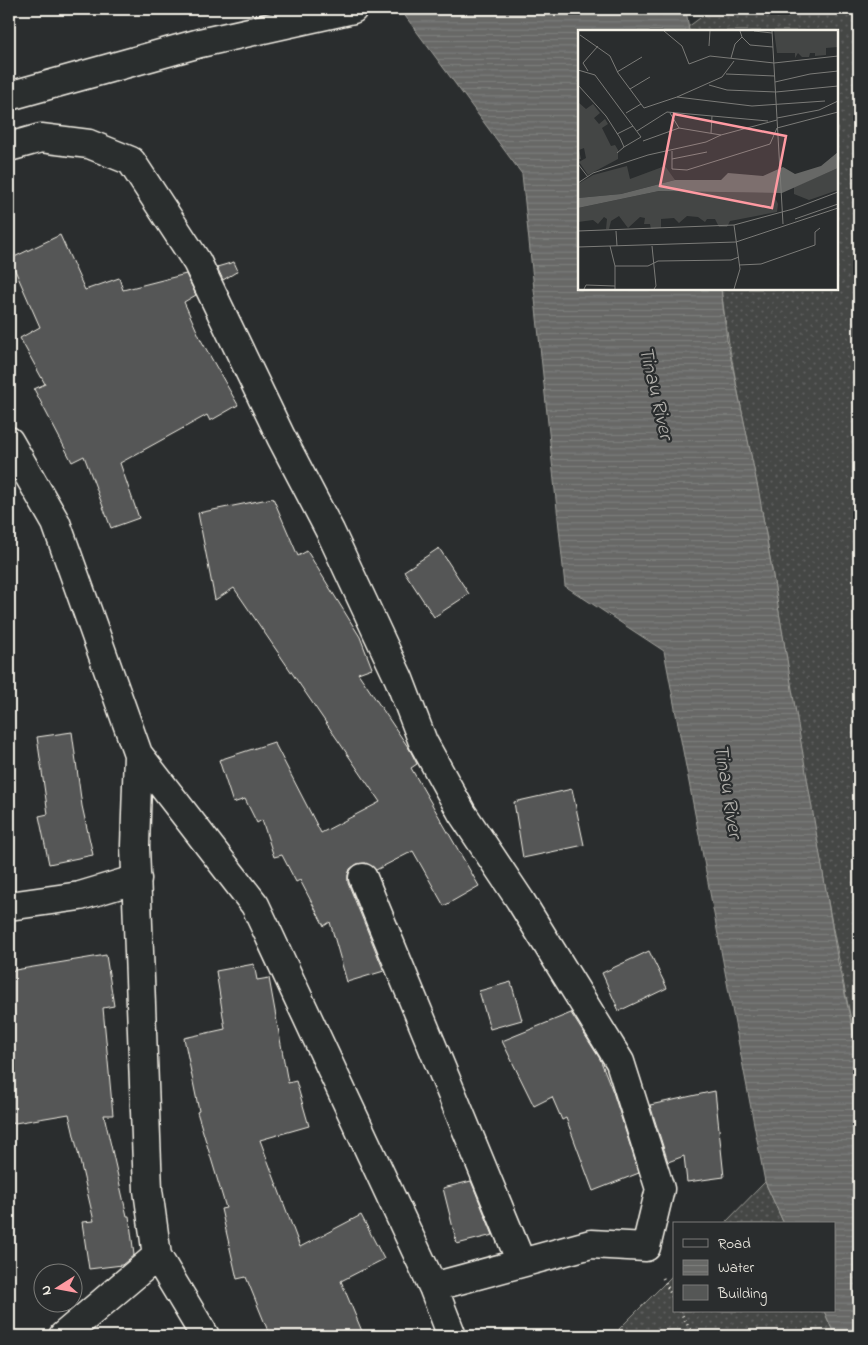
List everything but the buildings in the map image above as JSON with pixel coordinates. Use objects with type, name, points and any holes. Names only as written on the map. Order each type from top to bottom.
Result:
[{"type":"street","points":[[9,96],[200,43],[353,9]]},
{"type":"street","points":[[9,147],[40,138],[89,144],[131,161],[197,262],[281,437],[334,540],[399,679],[423,742],[462,813],[520,900],[620,1062],[660,1189],[646,1247],[591,1244],[432,1287]]},
{"type":"street","points":[[9,441],[56,523],[138,754],[255,905],[432,1287],[452,1336]]},
{"type":"street","points":[[138,754],[135,846],[148,1190],[157,1256],[205,1336]]},
{"type":"street","points":[[363,878],[521,1262]]},
{"type":"street","points":[[9,906],[80,896],[137,879]]},
{"type":"street","points":[[63,1336],[157,1256]]},
{"type":"path","points":[[681,1312],[694,1336]]},
{"type":"shaded area","points":[[712,9],[859,9],[859,1058],[821,865],[767,540],[730,352],[721,290],[838,290],[838,30],[689,30],[688,27]]},
{"type":"shaded area","points":[[765,1182],[783,1222],[726,1222]]},
{"type":"shaded area","points":[[673,1275],[673,1312],[824,1312],[835,1336],[624,1336],[619,1329]]},
{"type":"water","name":"Tinau River","points":[[400,9],[686,9],[689,30],[578,30],[578,290],[721,290],[727,340],[759,493],[838,962],[859,1058],[859,1336],[835,1336],[824,1312],[836,1312],[836,1222],[783,1222],[765,1182],[664,651],[565,586],[522,174]]}]
